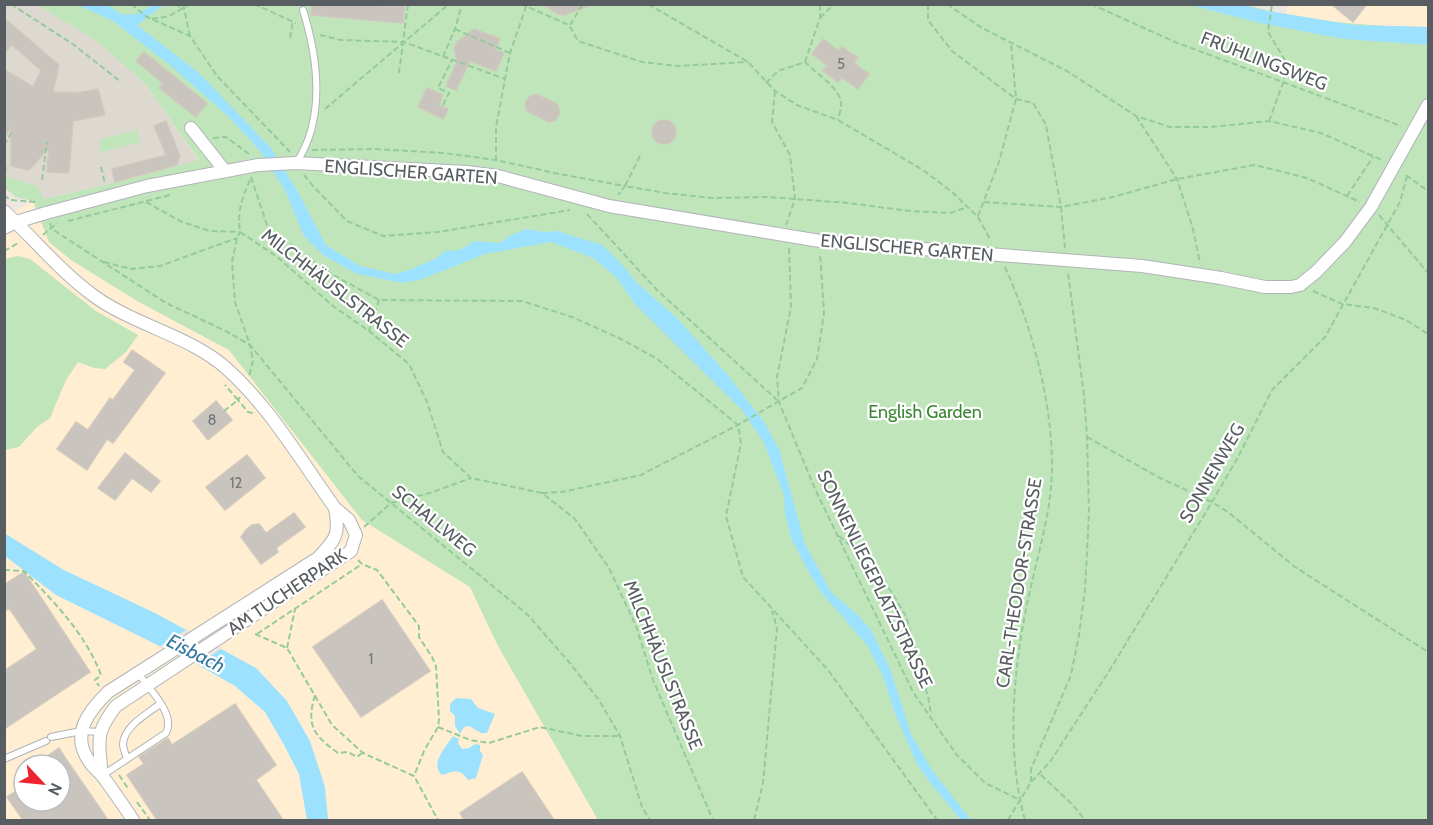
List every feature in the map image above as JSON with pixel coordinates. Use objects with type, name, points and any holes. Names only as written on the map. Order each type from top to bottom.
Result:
[{"type":"street","points":[[1300,285],[1331,259],[1371,207],[1428,105]]},
{"type":"street","points":[[191,128],[225,171]]},
{"type":"street","name":"ENGLISCHER GARTEN","points":[[260,168],[291,164],[467,172],[498,176],[609,206],[820,241],[1142,266],[1265,287],[1300,285]]},
{"type":"street","points":[[4,228],[46,213],[147,186],[225,171],[260,168]]},
{"type":"street","points":[[4,211],[16,222],[28,240],[94,296],[141,323],[183,341],[225,366],[260,404],[335,508]]},
{"type":"street","name":"AM TUCHERPARK","points":[[100,732],[104,721],[116,706],[351,551],[356,535],[354,528],[335,508]]},
{"type":"street","name":"AM TUCHERPARK","points":[[81,730],[87,716],[108,692],[318,558],[335,540],[338,527],[335,508]]},
{"type":"street","points":[[81,730],[88,761],[102,776],[134,820]]},
{"type":"street","points":[[100,732],[102,776]]},
{"type":"lane","points":[[291,164],[304,151],[315,117],[315,59],[303,10]]},
{"type":"lane","points":[[102,776],[166,733],[170,725],[168,715],[138,673]]},
{"type":"lane","points":[[127,759],[123,744],[132,725],[160,704]]},
{"type":"lane","points":[[4,759],[48,739],[81,730],[100,732]]},
{"type":"path","points":[[11,4],[74,45],[121,82]]},
{"type":"path","points":[[131,4],[147,17],[190,36]]},
{"type":"path","points":[[175,4],[183,7]]},
{"type":"path","points":[[152,19],[169,16],[190,4]]},
{"type":"path","points":[[254,4],[310,32],[341,40],[404,42],[505,79]]},
{"type":"path","points":[[399,73],[408,4]]},
{"type":"path","points":[[315,117],[449,4]]},
{"type":"path","points":[[443,57],[455,29],[462,4]]},
{"type":"path","points":[[521,4],[569,25],[578,41],[642,62],[678,66],[748,62]]},
{"type":"path","points":[[569,25],[583,4]]},
{"type":"path","name":"CARL-THEODOR-STRASSE","points":[[648,4],[748,62],[775,91],[797,105],[838,120],[923,170],[952,192],[978,217],[999,255],[1025,320],[1039,369],[1047,410],[1051,454],[1048,514],[1027,606],[1015,679],[1014,730],[1020,801],[1025,820]]},
{"type":"path","points":[[805,62],[820,18],[820,4]]},
{"type":"path","points":[[820,18],[834,4]]},
{"type":"path","points":[[928,4],[928,20],[952,51],[1016,99],[1033,104],[1046,125],[1060,207],[1084,395],[1089,512],[1085,590],[1079,635],[1071,675],[1031,769],[1031,782],[1008,820]]},
{"type":"path","points":[[947,4],[982,28],[1067,70],[1136,116],[1170,127],[1211,127],[1269,121],[1321,133],[1394,165],[1428,190]]},
{"type":"path","name":"FRÜHLINGSWEG","points":[[1091,4],[1175,42],[1245,66],[1283,84],[1414,131]]},
{"type":"path","points":[[498,176],[496,127],[510,53],[527,5]]},
{"type":"path","points":[[1269,121],[1283,84],[1285,60],[1268,34],[1272,5]]},
{"type":"path","points":[[183,7],[190,36],[217,76],[290,151],[291,164],[347,220],[383,236],[438,232],[570,210]]},
{"type":"path","points":[[291,38],[292,21]]},
{"type":"path","points":[[455,29],[510,53]]},
{"type":"path","points":[[978,217],[999,162],[1016,99],[1011,42]]},
{"type":"path","points":[[443,105],[449,93],[438,88],[452,60]]},
{"type":"path","points":[[766,83],[778,71],[805,62]]},
{"type":"path","points":[[805,62],[837,90],[842,104],[838,120]]},
{"type":"path","points":[[1136,116],[1177,179],[1193,229],[1203,275]]},
{"type":"path","points":[[4,145],[12,132]]},
{"type":"path","points":[[42,180],[46,142]]},
{"type":"path","points":[[304,151],[328,149],[406,151],[496,160],[625,186],[677,195],[712,198],[786,198],[950,213],[968,207]]},
{"type":"path","points":[[609,206],[625,186],[640,156]]},
{"type":"path","points":[[4,157],[6,171]]},
{"type":"path","points":[[1347,196],[1373,157]]},
{"type":"path","points":[[984,202],[1060,207],[1113,197],[1177,179],[1255,165],[1307,178],[1371,207],[1428,273]]},
{"type":"path","points":[[101,167],[105,187]]},
{"type":"path","points":[[243,179],[251,177],[260,168]]},
{"type":"path","name":"MILCHHÄUSLSTRASSE","points":[[260,168],[251,177],[242,198],[238,216],[240,231],[276,256],[333,306],[369,331],[409,364],[427,402],[443,452],[471,477],[542,493],[575,519],[609,568],[636,626],[652,680],[713,820]]},
{"type":"path","name":"SONNENWEG","points":[[1031,782],[1041,774],[1111,668],[1212,502],[1272,390],[1324,337],[1400,202],[1407,176]]},
{"type":"path","points":[[251,177],[268,228],[328,272],[379,300],[522,302],[572,317],[656,358],[738,425],[741,442],[726,516],[743,577],[828,670],[937,820]]},
{"type":"path","points":[[4,251],[52,229],[56,224],[176,194]]},
{"type":"path","points":[[146,202],[182,222],[210,231],[240,231]]},
{"type":"path","points":[[46,213],[52,229],[166,303],[250,345],[253,361],[246,387],[238,400],[224,411]]},
{"type":"path","points":[[587,214],[657,290],[779,402]]},
{"type":"path","name":"SCHALLWEG","points":[[240,231],[232,262],[236,302],[250,345],[358,476],[527,614],[569,662],[599,700],[620,736],[642,807],[650,820]]},
{"type":"path","points":[[103,262],[131,269],[160,266],[237,238]]},
{"type":"path","points":[[542,493],[574,490],[641,475],[738,425],[802,388],[817,359],[824,313],[820,241]]},
{"type":"path","points":[[1300,285],[1342,304],[1374,308],[1406,320],[1428,334]]},
{"type":"path","points":[[369,331],[379,300]]},
{"type":"path","points":[[238,400],[248,412],[257,414]]},
{"type":"path","name":"SONNENLIEGEPLATZSTRASSE","points":[[779,402],[836,535],[913,692],[956,754],[985,783],[1020,801]]},
{"type":"path","points":[[1087,437],[1160,478],[1228,512],[1295,567],[1428,652]]},
{"type":"path","points":[[354,528],[366,526],[391,503],[433,492],[471,477]]},
{"type":"path","points":[[836,535],[854,549],[884,579],[906,616],[929,701],[931,717]]},
{"type":"path","points":[[255,634],[362,564],[376,570],[419,626],[419,637],[436,666],[438,727],[414,776]]},
{"type":"path","points":[[4,570],[24,571],[65,613],[82,636],[97,663],[101,675],[95,680]]},
{"type":"path","points":[[287,648],[295,608]]},
{"type":"path","points":[[754,820],[763,783],[777,628],[771,609]]},
{"type":"path","points":[[242,623],[255,634],[287,648],[332,725],[363,753],[414,776],[438,820]]},
{"type":"path","points":[[315,695],[310,713],[311,724],[317,734],[338,753],[348,752],[357,757],[363,753]]},
{"type":"path","points":[[438,727],[470,740],[489,743],[540,727],[582,736],[620,736]]},
{"type":"path","points":[[1041,774],[1072,804],[1084,820]]},
{"type":"shaded area","points":[[4,5],[37,5],[98,42],[145,84],[199,161],[33,201],[16,197],[5,188]]},
{"type":"shaded area","points":[[1288,5],[1428,5],[1428,27],[1354,25],[1286,14]]},
{"type":"shaded area","points":[[33,201],[49,242],[71,260],[139,302],[229,350],[362,520],[470,587],[497,644],[598,820],[5,820],[4,217]]},
{"type":"green space","name":"English Garden","points":[[1243,4],[1288,15],[1335,22],[1428,27],[1428,820],[598,820],[497,644],[470,587],[362,520],[229,350],[139,302],[71,260],[49,242],[33,201],[16,197],[5,188],[4,176],[38,186],[43,199],[199,160],[145,84],[98,42],[37,5]]},
{"type":"green space","points":[[137,130],[140,142],[99,153],[100,139]]},
{"type":"green space","points":[[18,256],[30,259],[96,311],[138,335],[126,352],[105,369],[78,362],[66,380],[50,418],[36,428],[19,447],[5,450],[5,259]]},
{"type":"water","points":[[78,5],[107,5],[123,15],[137,14],[153,5],[164,5],[137,25],[199,73],[271,148],[326,245],[360,266],[395,274],[435,259],[446,251],[460,250],[474,241],[500,243],[511,235],[527,229],[544,232],[557,231],[602,245],[636,282],[677,318],[727,374],[765,423],[779,449],[805,544],[831,592],[860,617],[871,630],[891,671],[911,734],[932,770],[971,820],[961,820],[917,764],[896,716],[882,674],[867,645],[821,592],[811,576],[791,538],[785,514],[784,495],[764,443],[743,411],[636,305],[616,277],[593,258],[551,242],[485,254],[422,279],[403,283],[357,274],[323,255],[304,236],[285,190],[260,151],[229,117],[170,65],[113,21]]},
{"type":"water","points":[[1190,5],[1243,5],[1354,25],[1428,27],[1428,45],[1344,39],[1260,23]]},
{"type":"water","name":"Eisbach","points":[[4,533],[64,570],[157,614],[256,668],[287,701],[310,741],[325,787],[328,820],[307,820],[299,774],[265,712],[235,686],[198,665],[56,595],[5,556]]},
{"type":"water","points":[[456,698],[471,699],[478,708],[495,714],[487,733],[481,733],[469,726],[464,727],[460,734],[455,726],[455,716],[450,711],[450,704]]},
{"type":"water","points":[[453,736],[459,739],[458,743],[462,749],[475,744],[480,745],[483,755],[476,778],[468,780],[456,772],[442,775],[438,771],[440,756]]},
{"type":"pier","points":[[186,630],[222,648],[198,665],[159,647]]},
{"type":"building","points":[[312,4],[405,6],[403,23],[311,15]]},
{"type":"building","points":[[543,4],[592,5],[564,15],[558,14]]},
{"type":"building","points":[[1331,4],[1367,4],[1353,22]]},
{"type":"building","points":[[4,18],[59,65],[53,92],[76,93],[98,89],[105,115],[73,121],[69,173],[47,172],[49,148],[29,170],[11,166],[11,128],[4,139],[4,69],[33,87],[41,70],[12,45],[4,53]]},
{"type":"building","points":[[474,29],[500,39],[495,50],[504,53],[496,71],[470,61],[456,90],[446,86],[457,62],[454,49],[457,42]]},
{"type":"building","points":[[823,39],[839,51],[842,47],[858,58],[854,63],[869,74],[858,89],[842,78],[838,82],[823,71],[828,66],[812,54]]},
{"type":"building","points":[[144,52],[207,103],[196,117],[159,88],[163,83],[136,61]]},
{"type":"building","points":[[427,88],[443,95],[439,105],[448,109],[443,119],[418,107]]},
{"type":"building","points":[[536,94],[557,104],[560,112],[556,120],[549,122],[527,111],[525,104],[529,97]]},
{"type":"building","points":[[664,120],[673,123],[676,132],[673,141],[664,144],[655,141],[652,132],[655,123]]},
{"type":"building","points":[[166,121],[180,156],[177,165],[115,182],[112,169],[166,155],[154,126]]},
{"type":"building","points":[[132,350],[165,373],[113,443],[107,439],[87,470],[57,449],[76,422],[88,430],[110,398],[113,400],[135,370],[124,362]]},
{"type":"building","points":[[216,401],[232,420],[208,440],[193,421]]},
{"type":"building","points":[[125,453],[160,481],[151,492],[132,478],[115,500],[98,488]]},
{"type":"building","points":[[247,455],[265,478],[225,510],[206,487]]},
{"type":"building","points":[[294,513],[305,527],[276,548],[278,552],[261,564],[241,537],[252,525],[259,524],[266,533]]},
{"type":"building","points":[[24,572],[90,672],[4,729],[4,671],[37,649],[9,608],[4,612],[4,585]]},
{"type":"building","points":[[382,600],[430,671],[361,717],[313,647]]},
{"type":"building","points":[[235,704],[276,765],[256,780],[283,820],[157,820],[127,775],[144,764],[139,757],[168,738],[172,745]]},
{"type":"building","points":[[59,748],[62,753],[52,753]]},
{"type":"building","points":[[72,767],[108,820],[23,820],[18,813],[72,813]]},
{"type":"building","points":[[522,772],[554,820],[464,820],[460,813]]},
{"type":"building","points":[[12,794],[12,804],[7,797]]}]
